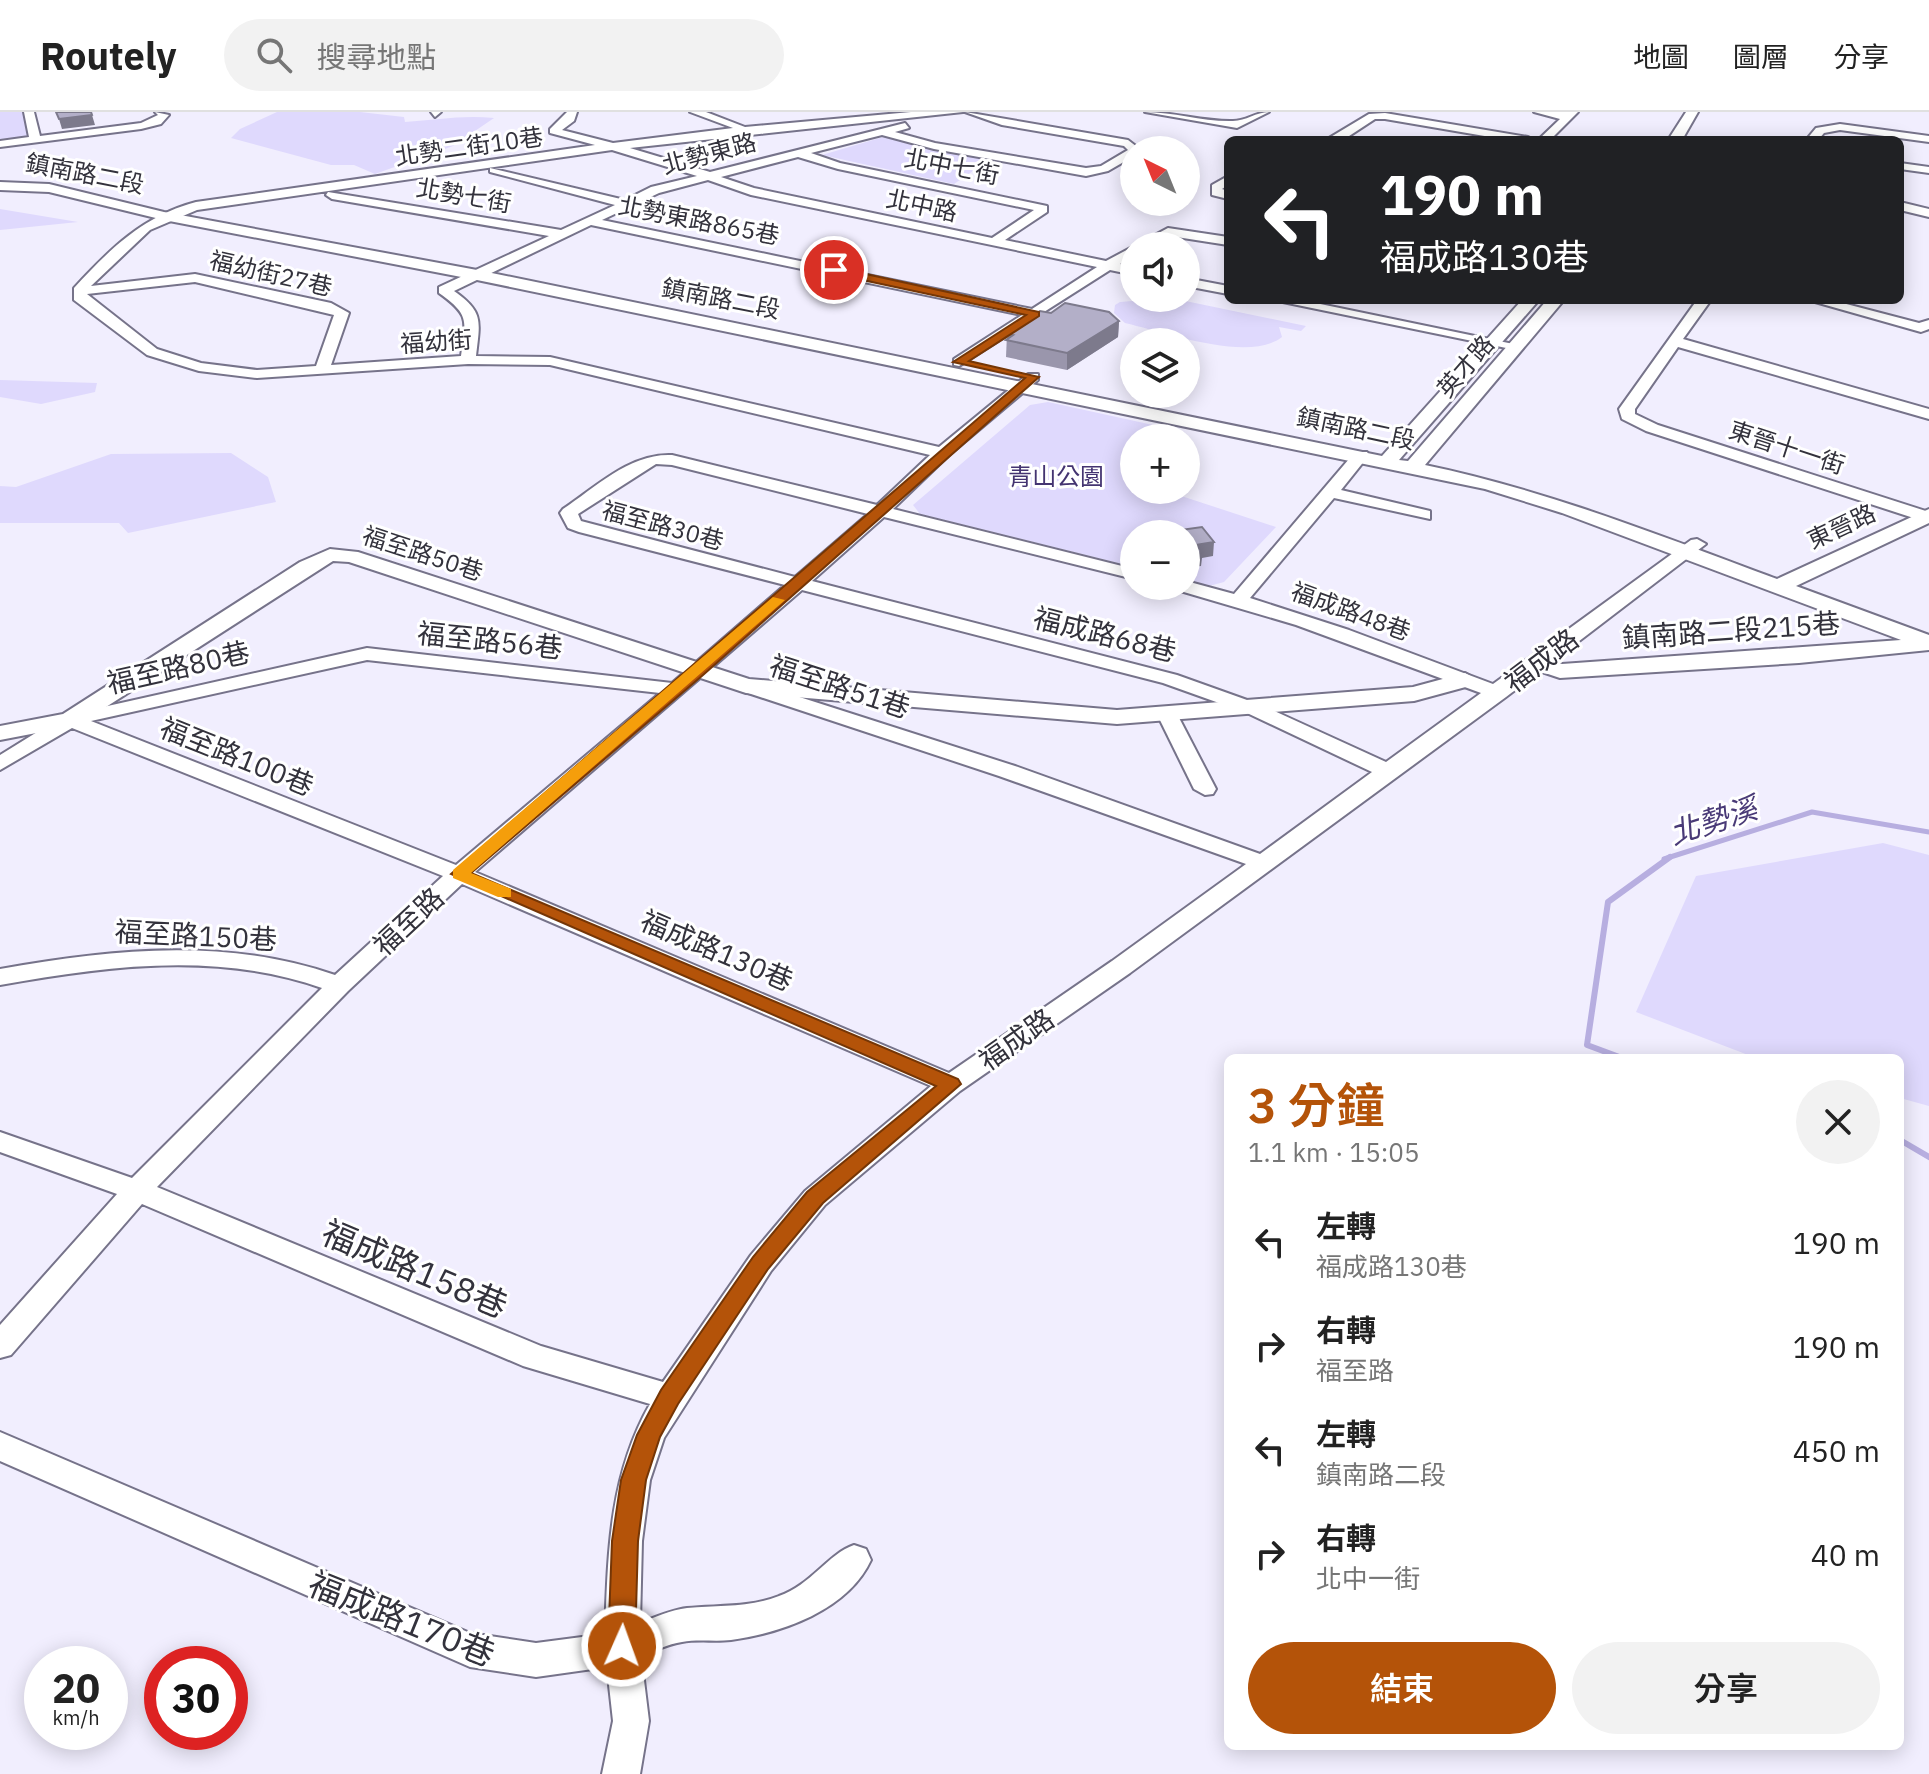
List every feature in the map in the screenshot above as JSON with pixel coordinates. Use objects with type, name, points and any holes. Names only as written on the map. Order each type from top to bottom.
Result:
[{"type":"street","points":[[29,112],[35,140]]},
{"type":"street","points":[[0,144],[141,126],[157,122],[164,115],[160,112]]},
{"type":"street","name":"北中路","points":[[572,112],[570,119],[554,131],[617,146],[751,191],[1120,268]]},
{"type":"street","points":[[695,112],[769,138]]},
{"type":"street","points":[[828,112],[881,132],[934,146],[1086,172],[1104,169],[1120,159]]},
{"type":"street","name":"北勢二街10巷","points":[[170,213],[475,166],[747,129],[845,118],[958,112]]},
{"type":"street","points":[[968,112],[1002,122],[1120,142]]},
{"type":"street","name":"北勢東路","points":[[468,360],[473,318],[465,305],[444,290],[623,203],[704,175],[968,112]]},
{"type":"street","points":[[1150,112],[1237,125],[1264,112]]},
{"type":"street","points":[[1539,112],[1570,114]]},
{"type":"street","points":[[1677,136],[1692,112]]},
{"type":"street","points":[[1694,136],[1709,112]]},
{"type":"street","points":[[1548,136],[1570,114]]},
{"type":"street","points":[[1338,136],[1373,116],[1385,116],[1504,136]]},
{"type":"street","points":[[1815,136],[1820,130],[1840,127],[1929,139]]},
{"type":"street","points":[[783,145],[796,152]]},
{"type":"street","name":"北中七街","points":[[796,152],[838,166],[1043,209],[994,242]]},
{"type":"street","points":[[436,161],[475,166],[623,203]]},
{"type":"street","points":[[1904,167],[1929,170]]},
{"type":"street","name":"鎮南路二段","points":[[0,183],[49,188],[959,362],[1028,381],[1361,455],[1392,457]]},
{"type":"street","points":[[1224,183],[1216,188],[1216,192],[1224,194]]},
{"type":"street","name":"北勢七街","points":[[311,191],[562,234]]},
{"type":"street","points":[[1904,207],[1929,213]]},
{"type":"street","points":[[79,291],[125,240],[170,213]]},
{"type":"street","name":"北勢東路865巷","points":[[589,221],[1036,314]]},
{"type":"street","points":[[1200,237],[1224,240]]},
{"type":"street","points":[[959,362],[1120,258]]},
{"type":"street","name":"鎮南路二段","points":[[483,272],[1416,462],[1691,548],[1929,644]]},
{"type":"street","name":"福幼街27巷","points":[[79,291],[195,278],[336,309],[342,313],[321,372]]},
{"type":"street","points":[[1200,285],[1224,289]]},
{"type":"street","name":"福幼街","points":[[79,291],[81,300],[152,352],[172,361],[257,374],[468,360],[550,361],[942,453]]},
{"type":"street","points":[[1300,304],[1516,346]]},
{"type":"street","points":[[1370,318],[1384,304]]},
{"type":"street","name":"英才路","points":[[1392,457],[1527,304]]},
{"type":"street","name":"英才路","points":[[1416,462],[1553,304]]},
{"type":"street","points":[[1701,304],[1677,342],[1929,414]]},
{"type":"street","points":[[1830,304],[1921,328],[1929,324]]},
{"type":"street","name":"東晉十一街","points":[[1677,342],[1627,409],[1634,421],[1928,517]]},
{"type":"street","name":"福至路","points":[[0,1346],[137,1190],[339,985],[459,874],[698,671],[879,513],[942,453],[1028,381]]},
{"type":"street","points":[[1239,599],[1361,455]]},
{"type":"street","name":"福至路30巷","points":[[795,585],[585,528],[574,524],[569,513],[616,480],[655,459],[879,513]]},
{"type":"street","points":[[1330,492],[1424,515]]},
{"type":"street","points":[[879,513],[1120,571]]},
{"type":"street","name":"東晉路","points":[[1784,583],[1928,517]]},
{"type":"street","name":"福成路","points":[[621,1774],[631,1721],[622,1646],[625,1541],[634,1480],[649,1435],[670,1397],[761,1263],[815,1198],[951,1084],[1121,967],[1261,862],[1499,693],[1691,548]]},
{"type":"street","name":"福至路50巷","points":[[70,720],[307,566],[330,555],[351,556],[746,686]]},
{"type":"street","name":"鎮南路二段","points":[[1784,583],[1929,628]]},
{"type":"street","name":"福成路68巷","points":[[795,585],[1170,679],[1254,709],[1389,772]]},
{"type":"street","name":"福成路48巷","points":[[1200,590],[1239,599],[1499,693]]},
{"type":"street","name":"鎮南路二段215巷","points":[[1538,663],[1560,671],[1623,668],[1929,644]]},
{"type":"street","name":"福至路56巷","points":[[298,667],[367,654],[676,689]]},
{"type":"street","name":"福至路80巷","points":[[70,720],[298,667]]},
{"type":"street","name":"福至路51巷","points":[[746,686],[1117,717],[1254,709],[1414,694],[1465,680]]},
{"type":"street","name":"福至路51巷","points":[[746,686],[1007,771],[1261,862]]},
{"type":"street","points":[[1167,714],[1205,789]]},
{"type":"street","points":[[0,733],[70,720]]},
{"type":"street","points":[[0,764],[70,720]]},
{"type":"street","name":"福至路100巷","points":[[70,720],[459,874]]},
{"type":"street","name":"福成路130巷","points":[[459,874],[951,1084]]},
{"type":"street","name":"福至路150巷","points":[[0,977],[87,961],[149,956],[271,964],[339,985]]},
{"type":"street","name":"福成路158巷","points":[[0,1142],[137,1190],[534,1357],[670,1397]]},
{"type":"street","name":"福成路170巷","points":[[0,1446],[484,1656],[526,1663],[622,1646],[684,1625],[756,1620],[802,1603],[838,1583],[854,1560]]},
{"type":"green space","points":[[0,112],[25,112],[31,139],[0,143]]},
{"type":"green space","points":[[277,112],[360,112],[404,117],[405,122],[460,117],[494,118],[453,146],[375,174],[354,165],[331,165],[231,138],[240,129]]},
{"type":"green space","points":[[883,137],[992,158],[954,184],[822,155]]},
{"type":"green space","points":[[0,209],[78,222],[0,230]]},
{"type":"green space","points":[[1120,302],[1120,312],[1200,312],[1200,304],[1306,326],[1301,331],[1279,327],[1282,337],[1267,344],[1228,346],[1200,342],[1200,328],[1144,328],[1125,323],[1114,313],[1115,305]]},
{"type":"green space","points":[[0,380],[97,383],[95,392],[41,404],[0,397]]},
{"type":"green space","name":"青山公園","points":[[1048,402],[1148,424],[1120,424],[1120,504],[1200,502],[1276,527],[1224,582],[1209,586],[1200,584],[1200,520],[1120,520],[1120,564],[920,514],[913,505],[1030,405]]},
{"type":"green space","points":[[231,453],[268,477],[276,502],[128,533],[119,523],[0,523],[0,486],[16,487],[111,454]]},
{"type":"green space","points":[[1883,843],[1929,855],[1929,1106],[1904,1099],[1904,1054],[1746,1054],[1636,1012],[1696,876]]},
{"type":"building","points":[[56,112],[91,112],[92,115],[59,119]]},
{"type":"building","points":[[1065,303],[1109,312],[1119,321],[1067,353],[1006,340],[1013,335],[1007,334],[1040,311],[1051,313]]},
{"type":"building","points":[[1202,527],[1214,542],[1200,544]]},
{"type":"waterway","name":"北勢溪","points":[[1670,857],[1812,812],[1929,832]]},
{"type":"waterway","name":"北勢溪","points":[[1611,1054],[1587,1045],[1608,902],[1670,857]]},
{"type":"waterway","name":"北勢溪","points":[[1664,859],[1670,857]]},
{"type":"waterway","name":"北勢溪","points":[[1904,1142],[1929,1157]]},
{"type":"slow traffic","points":[[504,893],[459,874],[778,600]]},
{"type":"route","points":[[622,1646],[625,1541],[634,1480],[649,1435],[670,1397],[761,1263],[815,1198],[951,1084],[459,874],[698,671],[879,513],[942,453],[1033,377],[959,362],[1036,314],[834,270]]}]
